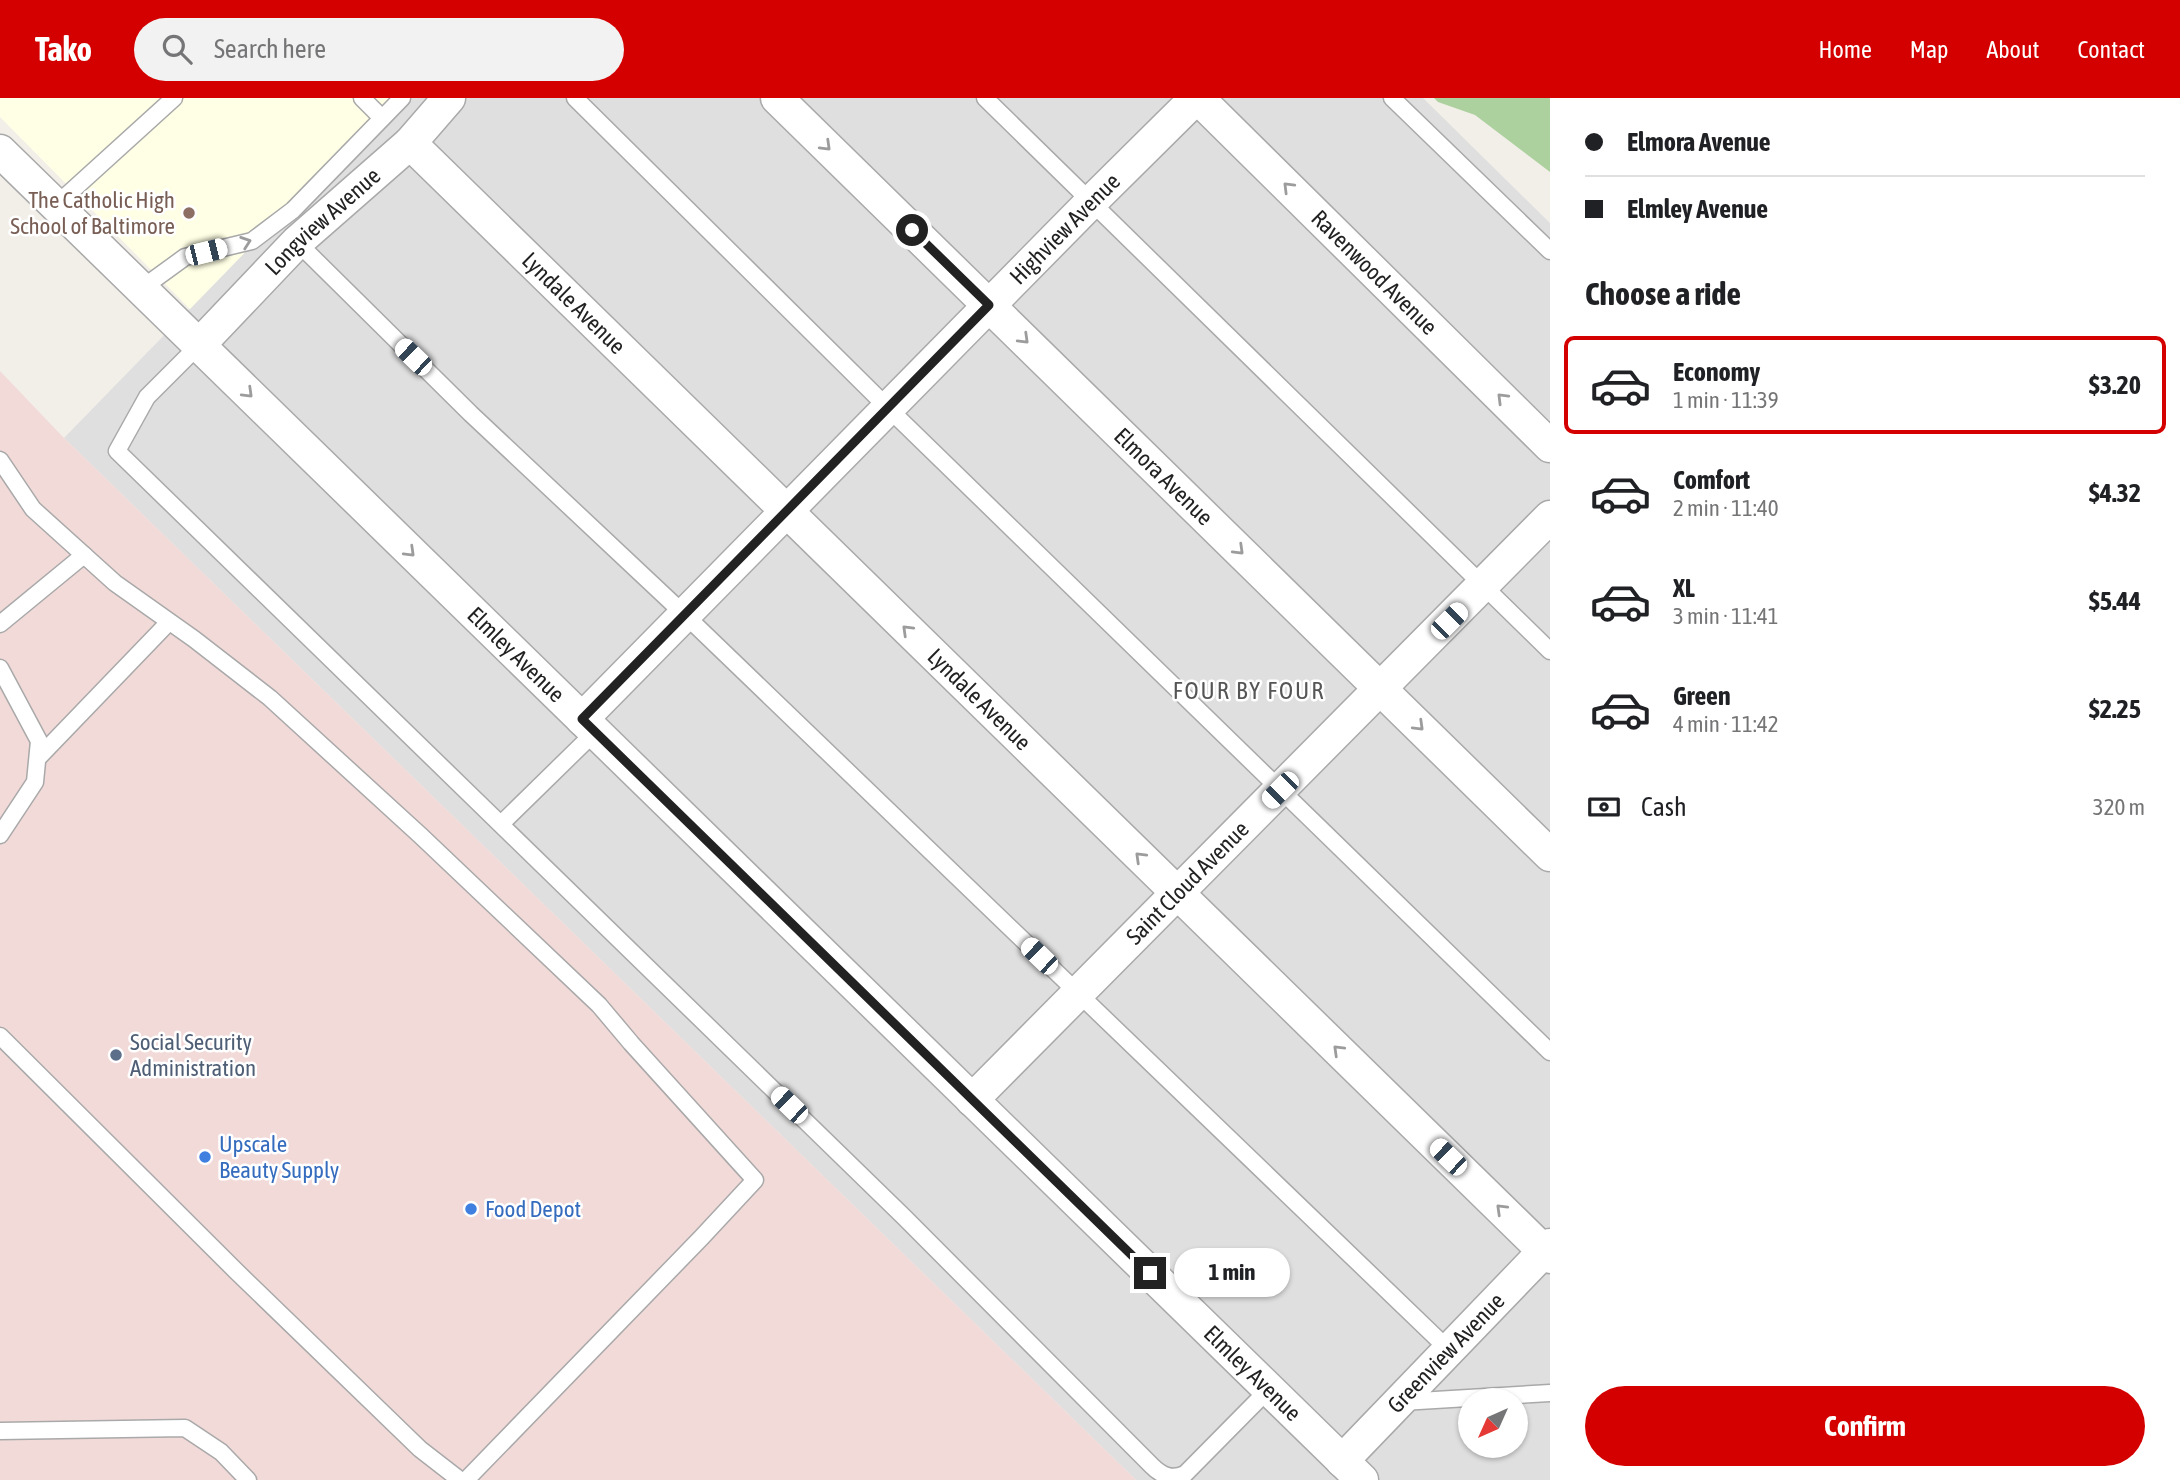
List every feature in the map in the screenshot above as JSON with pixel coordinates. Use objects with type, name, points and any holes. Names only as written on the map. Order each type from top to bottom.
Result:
[{"type":"street","name":"Longview Avenue","points":[[199,345],[297,242],[410,143],[449,98]]},
{"type":"street","name":"Elmora Avenue","points":[[778,98],[1550,855]]},
{"type":"street","name":"Highview Avenue","points":[[589,726],[685,615],[1091,202],[1197,98]]},
{"type":"street","name":"Ravenwood Avenue","points":[[1197,98],[1550,446]]},
{"type":"street","name":"Lyndale Avenue","points":[[410,143],[1548,1251]]},
{"type":"street","name":"Elmley Avenue","points":[[0,151],[1352,1470]]},
{"type":"street","name":"Saint Cloud Avenue","points":[[972,1100],[1550,517]]},
{"type":"street","name":"Greenview Avenue","points":[[1352,1470],[1399,1402],[1548,1251]]},
{"type":"lane","points":[[55,206],[174,98]]},
{"type":"lane","points":[[362,98],[382,118]]},
{"type":"lane","points":[[141,289],[185,257],[252,241],[293,210],[402,98]]},
{"type":"lane","points":[[575,98],[888,408],[1550,1052]]},
{"type":"lane","points":[[985,98],[1550,651]]},
{"type":"lane","points":[[1392,98],[1550,251]]},
{"type":"lane","points":[[297,242],[471,414],[685,615],[1449,1350]]},
{"type":"lane","points":[[199,345],[147,397],[117,451],[904,1217],[1161,1474],[1177,1479],[1185,1475],[1269,1389]]},
{"type":"lane","points":[[0,460],[33,509],[115,583],[270,698],[599,1004],[755,1180],[466,1480]]},
{"type":"lane","points":[[0,624],[84,555]]},
{"type":"lane","points":[[38,758],[169,622]]},
{"type":"lane","points":[[0,668],[39,741],[35,782],[0,835]]},
{"type":"lane","points":[[501,824],[589,726]]},
{"type":"lane","points":[[0,1036],[420,1449],[460,1480]]},
{"type":"lane","points":[[1399,1402],[1550,1393]]},
{"type":"lane","points":[[0,1431],[185,1428],[221,1452],[247,1480]]},
{"type":"shaded area","name":"The Catholic High School of Baltimore","points":[[0,98],[395,98],[190,309],[0,117]]},
{"type":"shaded area","points":[[395,98],[1423,98],[1550,223],[1550,1480],[1136,1480],[64,438]]},
{"type":"shaded area","points":[[0,371],[64,438],[1136,1480],[0,1480]]},
{"type":"green space","points":[[1434,98],[1550,98],[1550,172],[1475,115],[1438,102]]},
{"type":"place","name":"The Catholic High School of Baltimore","points":[[189,213]]},
{"type":"place","name":"Social Security Administration","points":[[116,1055]]},
{"type":"place","name":"Upscale Beauty Supply","points":[[205,1157]]},
{"type":"place","name":"Food Depot","points":[[471,1209]]},
{"type":"district","name":"FOUR BY FOUR","points":[[1249,691]]},
{"type":"route","points":[[912,230],[989,305],[582,719],[1150,1273]]}]
